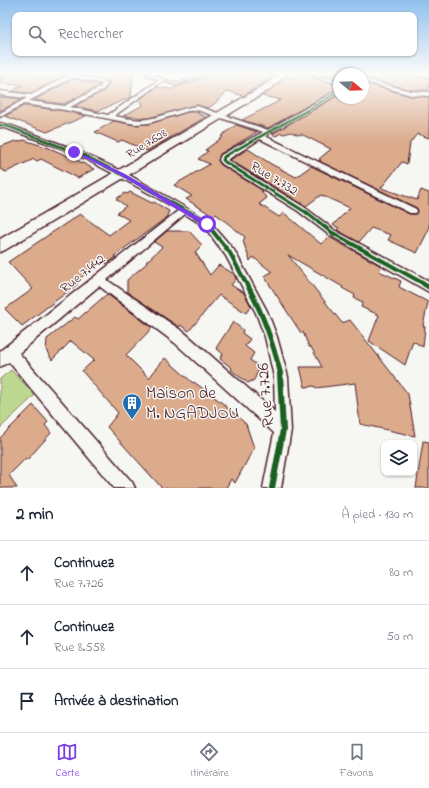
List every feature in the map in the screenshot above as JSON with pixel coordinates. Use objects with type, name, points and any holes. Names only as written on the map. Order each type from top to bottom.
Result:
[{"type":"main road","name":"Rue 7.628","points":[[0,246],[251,97]]},
{"type":"street","points":[[0,115],[32,97]]},
{"type":"street","points":[[65,108],[86,97]]},
{"type":"street","points":[[109,117],[137,97]]},
{"type":"street","name":"Rue 7.732","points":[[329,97],[259,136],[224,157],[223,160],[301,209],[345,240],[429,287]]},
{"type":"street","points":[[24,102],[65,108],[135,122],[149,121],[193,108],[220,115],[268,132]]},
{"type":"street","name":"Rue 7.726","points":[[0,125],[10,127],[74,152],[121,174],[207,224],[230,253],[261,311],[271,337],[281,377],[283,430],[272,488]]},
{"type":"street","points":[[0,132],[10,127]]},
{"type":"street","points":[[259,136],[413,211]]},
{"type":"street","name":"Rue 7.442","points":[[5,356],[185,210]]},
{"type":"street","points":[[99,280],[180,338],[283,430]]},
{"type":"street","points":[[5,356],[126,488]]},
{"type":"green space","points":[[11,370],[35,395],[0,428],[0,379]]},
{"type":"building","points":[[1,97],[22,99],[0,111]]},
{"type":"building","points":[[40,97],[78,97],[64,104],[34,100]]},
{"type":"building","points":[[92,97],[131,97],[98,111],[74,106]]},
{"type":"building","points":[[143,97],[222,97],[208,108],[197,105],[148,118],[123,116],[143,105],[140,99]]},
{"type":"building","points":[[266,97],[323,97],[268,128],[242,120],[281,100]]},
{"type":"building","points":[[336,97],[363,98],[363,97],[429,97],[429,138],[417,134],[410,143],[407,164],[402,162],[381,188],[417,200],[421,190],[429,193],[429,229],[417,253],[388,240],[391,235],[371,228],[359,242],[337,230],[339,228],[333,225],[350,208],[321,195],[306,206],[230,160],[248,149],[271,164],[296,177],[311,166],[409,214],[416,214],[418,212],[417,208],[319,161],[321,160],[319,159],[331,149],[301,134],[299,135],[291,132],[284,134],[281,133],[276,136],[272,134]]},
{"type":"building","points":[[24,106],[65,111],[86,116],[47,132],[5,116]]},
{"type":"building","points":[[188,112],[199,112],[197,113],[206,117],[147,151],[122,140],[118,142],[95,132],[114,121],[135,125],[149,124]]},
{"type":"building","points":[[236,125],[257,132],[220,154],[218,161],[221,165],[265,192],[261,192],[267,198],[259,204],[279,217],[284,213],[321,244],[329,237],[381,266],[379,271],[401,281],[399,287],[428,302],[423,326],[425,327],[423,347],[413,341],[405,365],[369,341],[379,315],[361,307],[363,302],[354,298],[355,295],[342,288],[343,287],[288,255],[342,323],[350,320],[408,394],[415,436],[360,424],[355,383],[316,388],[314,386],[305,387],[300,367],[322,367],[311,347],[309,347],[303,332],[301,333],[264,276],[272,272],[253,257],[250,261],[243,241],[245,237],[216,214],[213,216],[186,199],[192,196],[174,185],[210,164],[198,159],[208,151],[205,150]]},
{"type":"building","points":[[24,140],[49,148],[94,169],[78,178],[41,159],[37,161],[34,159],[6,172],[0,169],[0,147],[15,141],[18,142]]},
{"type":"building","points":[[130,192],[152,203],[154,202],[169,211],[166,218],[114,256],[116,257],[107,264],[103,261],[76,281],[78,284],[22,326],[5,309],[33,289],[8,262],[80,214],[109,235],[129,220],[117,213],[126,206],[116,199],[125,193],[127,194]]},
{"type":"building","points":[[167,231],[189,231],[202,245],[195,252],[210,275],[219,265],[234,274],[236,279],[231,285],[244,293],[251,306],[246,313],[219,295],[189,331],[180,325],[179,327],[127,292],[127,280],[147,263],[146,262],[162,247],[154,242]]},
{"type":"building","points":[[107,294],[152,328],[126,355],[149,378],[165,358],[193,383],[194,382],[221,402],[246,424],[254,448],[235,483],[231,479],[226,488],[162,488],[107,427],[118,413],[82,371],[94,360],[71,341],[52,360],[46,350],[47,339],[75,317],[78,319]]},
{"type":"building","points":[[233,322],[243,330],[242,333],[250,339],[245,346],[254,353],[250,360],[260,367],[254,380],[248,383],[220,359],[223,354],[216,348]]},
{"type":"building","points":[[33,405],[48,422],[45,425],[51,433],[27,460],[26,458],[9,475],[17,488],[0,488],[0,438]]},
{"type":"building","points":[[423,441],[429,442],[429,488],[416,488]]},
{"type":"cycle path","points":[[329,97],[224,157],[223,160],[301,209],[331,232],[429,287]]},
{"type":"cycle path","points":[[0,125],[10,127],[74,151],[121,174],[207,224],[230,253],[261,311],[271,337],[281,377],[283,430],[272,488]]},
{"type":"place","name":"Maison de M. NGADJOU","points":[[132,420]]},
{"type":"route","points":[[74,152],[121,174],[207,224]]}]
